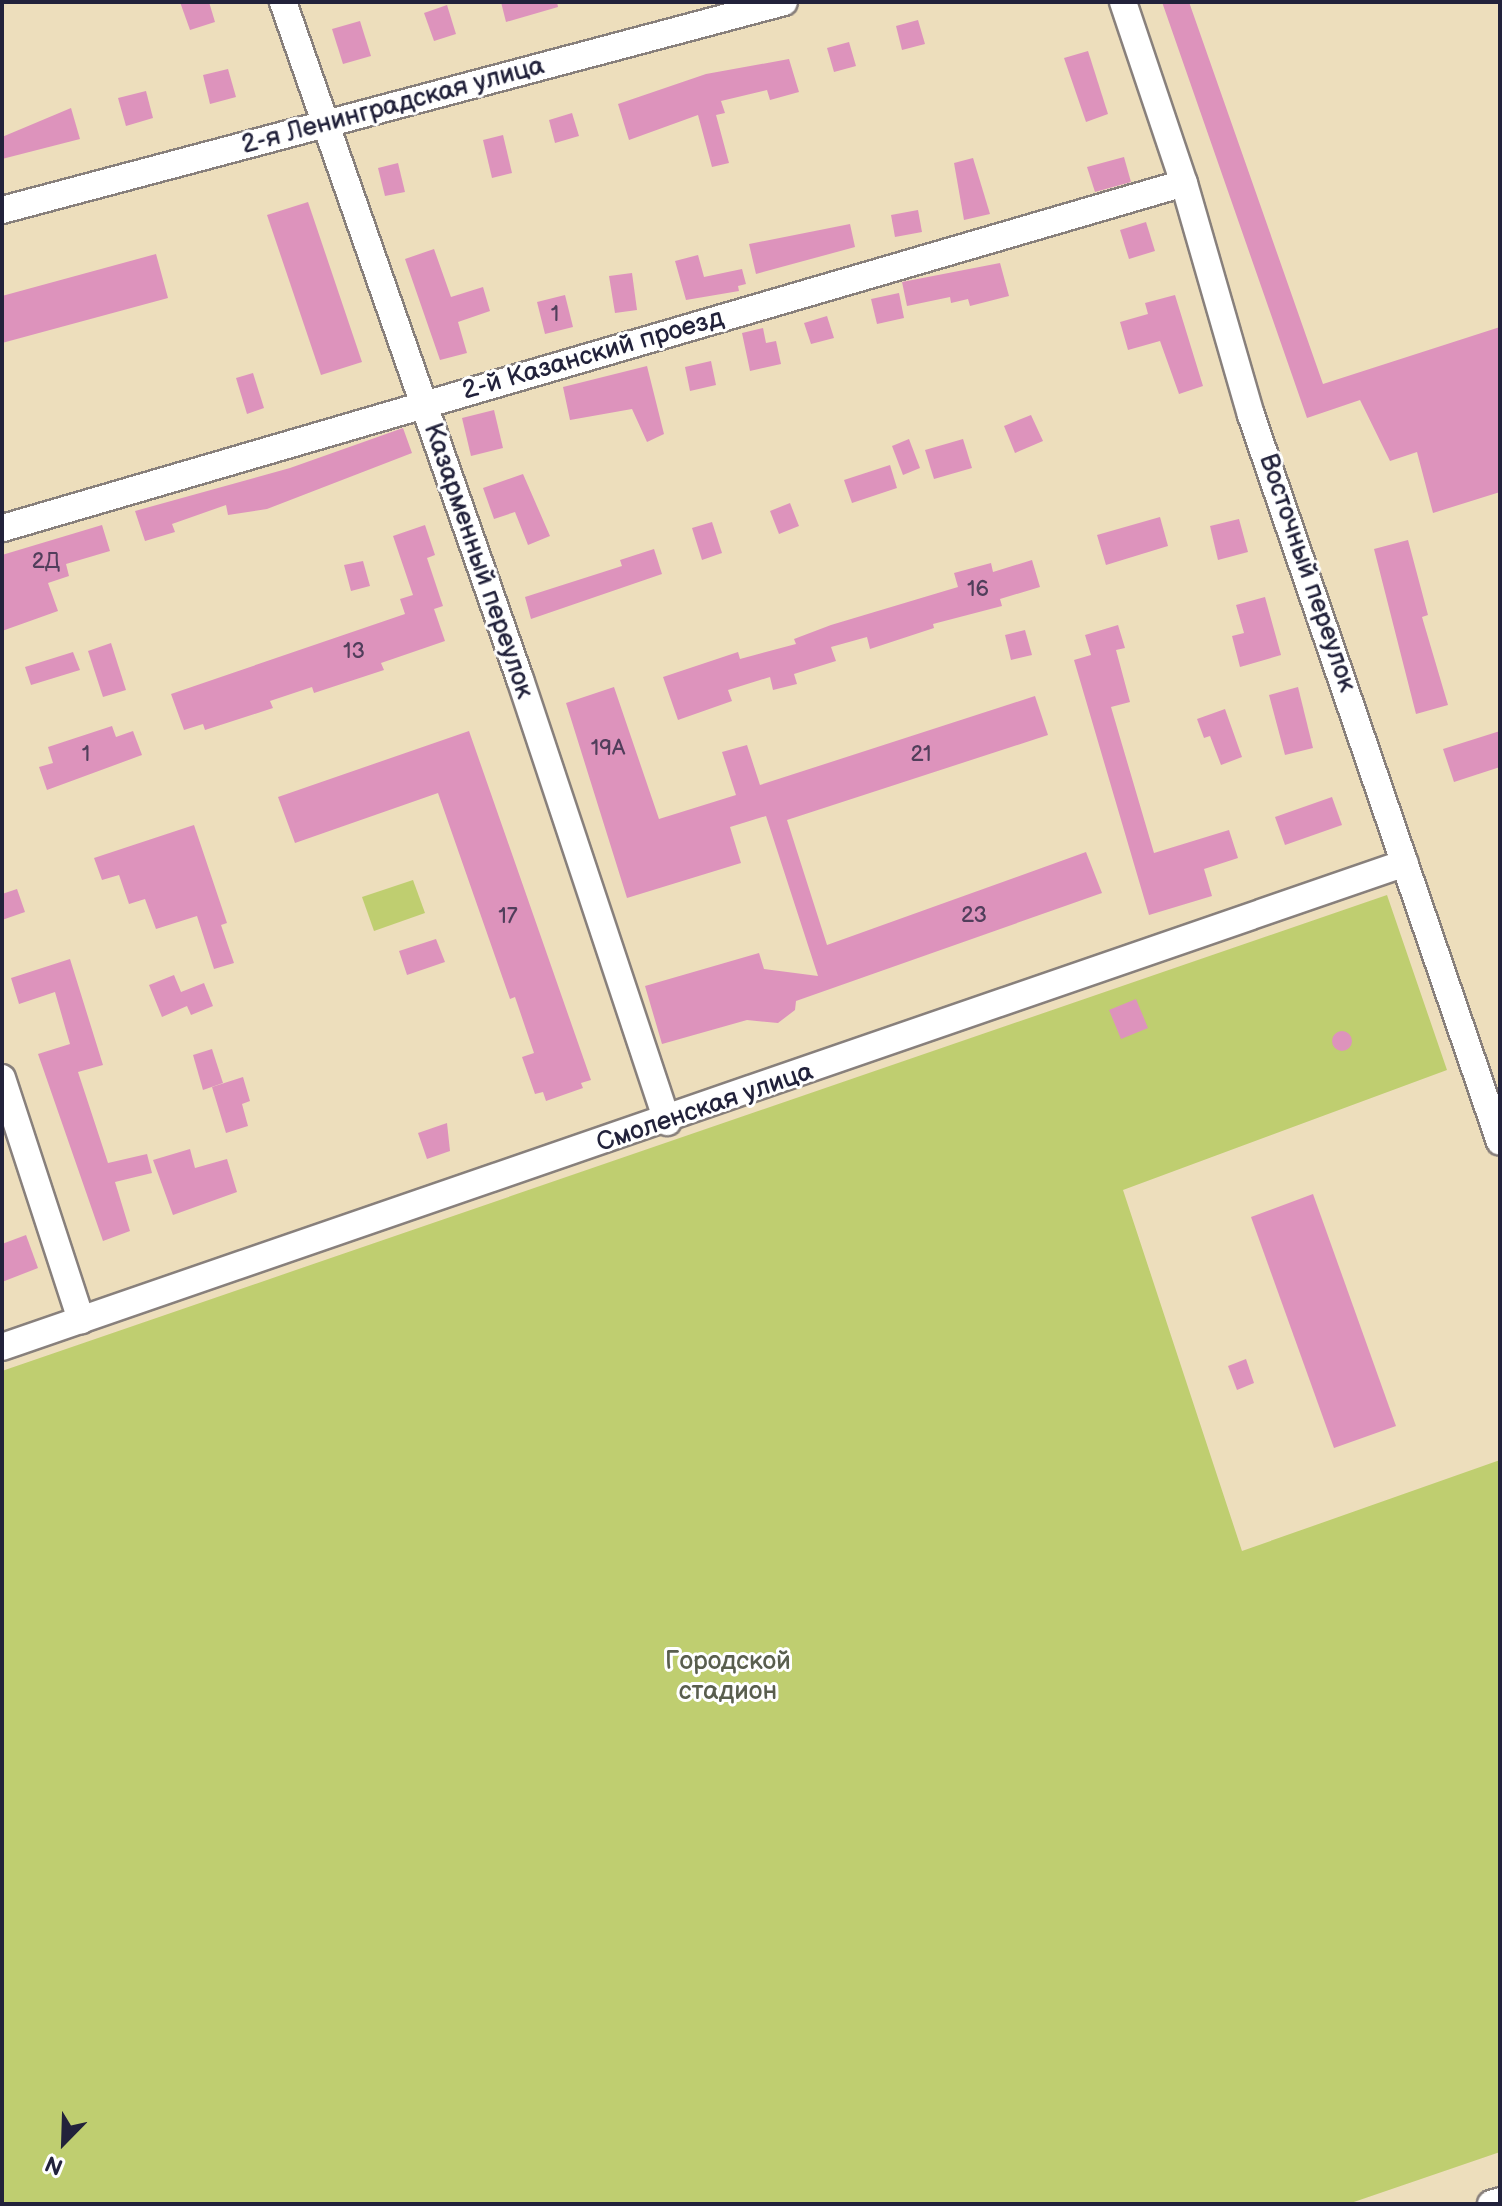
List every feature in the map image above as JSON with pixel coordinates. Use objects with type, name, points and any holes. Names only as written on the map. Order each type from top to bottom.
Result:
[{"type":"street","name":"Казарменный переулок","points":[[283,2],[424,405],[667,1122]]},
{"type":"street","name":"2-я Ленинградская улица","points":[[2,210],[784,2]]},
{"type":"street","name":"Восточный переулок","points":[[1123,2],[1184,183],[1251,415],[1500,1142]]},
{"type":"street","name":"2-й Казанский проезд","points":[[3,528],[1184,183]]},
{"type":"street","name":"Смоленская улица","points":[[2,1347],[667,1122],[1405,863]]},
{"type":"street","points":[[2,1078],[81,1320]]},
{"type":"street","points":[[1491,2204],[1500,2201]]},
{"type":"green space","points":[[413,880],[425,913],[374,931],[362,897]]},
{"type":"green space","name":"Городской стадион","points":[[1387,895],[1447,1070],[1123,1190],[1242,1551],[1500,1460],[1500,2152],[1348,2204],[2,2204],[2,1371]]},
{"type":"building","points":[[180,2],[209,2],[215,22],[190,30]]},
{"type":"building","points":[[501,2],[557,2],[558,7],[506,22]]},
{"type":"building","points":[[1162,2],[1189,2],[1323,384],[1500,327],[1500,492],[1433,513],[1417,452],[1390,461],[1360,400],[1307,418]]},
{"type":"building","points":[[447,5],[456,34],[434,41],[424,13]]},
{"type":"building","points":[[918,20],[925,44],[902,50],[896,26]]},
{"type":"building","points":[[360,21],[371,56],[343,64],[332,29]]},
{"type":"building","points":[[849,42],[856,66],[834,72],[827,48]]},
{"type":"building","points":[[1088,51],[1108,114],[1086,122],[1064,58]]},
{"type":"building","points":[[789,59],[799,92],[770,100],[767,90],[721,101],[725,113],[716,115],[729,163],[712,167],[698,115],[629,140],[618,104],[706,74]]},
{"type":"building","points":[[228,69],[236,97],[210,104],[203,75]]},
{"type":"building","points":[[146,91],[153,118],[126,126],[118,98]]},
{"type":"building","points":[[71,108],[80,139],[2,159],[2,137]]},
{"type":"building","points":[[572,113],[579,136],[555,143],[549,120]]},
{"type":"building","points":[[503,135],[512,173],[492,178],[483,140]]},
{"type":"building","points":[[1124,157],[1131,182],[1095,192],[1087,167]]},
{"type":"building","points":[[973,158],[990,214],[964,220],[954,163]]},
{"type":"building","points":[[398,163],[405,192],[385,196],[378,168]]},
{"type":"building","points":[[308,202],[362,362],[321,375],[267,215]]},
{"type":"building","points":[[918,210],[922,232],[895,237],[891,215]]},
{"type":"building","points":[[1146,222],[1155,251],[1129,259],[1120,230]]},
{"type":"building","points":[[850,224],[855,247],[756,274],[749,244]]},
{"type":"building","points":[[434,249],[451,297],[483,287],[490,311],[458,322],[467,353],[440,360],[405,259]]},
{"type":"building","points":[[156,254],[168,298],[2,343],[2,296]]},
{"type":"building","points":[[698,255],[704,277],[742,269],[746,284],[738,286],[739,291],[686,300],[675,261]]},
{"type":"building","points":[[1000,263],[1009,296],[970,306],[968,299],[951,303],[950,297],[907,306],[902,282]]},
{"type":"building","points":[[632,273],[637,310],[615,313],[609,276]]},
{"type":"building","points":[[899,293],[904,318],[877,324],[871,299]]},
{"type":"building","points":[[565,295],[573,327],[545,334],[537,302]]},
{"type":"building","points":[[1175,295],[1203,386],[1179,394],[1160,341],[1128,350],[1120,322],[1148,314],[1145,303]]},
{"type":"building","points":[[827,316],[834,338],[811,344],[804,323]]},
{"type":"building","points":[[763,328],[766,343],[776,341],[781,364],[750,371],[742,333]]},
{"type":"building","points":[[711,361],[716,385],[690,391],[685,367]]},
{"type":"building","points":[[647,366],[664,434],[647,442],[632,409],[570,420],[563,387]]},
{"type":"building","points":[[253,373],[264,408],[247,414],[236,378]]},
{"type":"building","points":[[494,410],[503,448],[471,456],[462,418]]},
{"type":"building","points":[[1031,415],[1043,441],[1015,453],[1004,426]]},
{"type":"building","points":[[403,428],[412,453],[267,509],[228,515],[226,505],[172,524],[175,532],[145,541],[135,511],[290,468]]},
{"type":"building","points":[[909,439],[920,468],[903,475],[892,446]]},
{"type":"building","points":[[963,439],[972,468],[934,479],[925,450]]},
{"type":"building","points":[[890,465],[897,488],[852,503],[844,480]]},
{"type":"building","points":[[523,474],[550,536],[528,545],[515,512],[494,519],[483,488]]},
{"type":"building","points":[[790,503],[799,526],[779,534],[770,511]]},
{"type":"building","points":[[1160,517],[1168,546],[1106,565],[1097,535]]},
{"type":"building","points":[[1239,519],[1248,552],[1218,560],[1210,526]]},
{"type":"building","points":[[712,522],[722,553],[702,560],[692,528]]},
{"type":"building","points":[[102,525],[110,551],[66,564],[69,576],[48,583],[58,611],[2,631],[2,555]]},
{"type":"building","points":[[425,525],[435,555],[427,558],[443,606],[434,609],[445,641],[381,663],[384,670],[314,693],[312,687],[270,701],[273,708],[205,730],[203,724],[184,730],[171,694],[405,614],[400,599],[413,595],[393,536]]},
{"type":"building","points":[[1408,540],[1428,615],[1422,617],[1448,705],[1416,714],[1374,549]]},
{"type":"building","points":[[654,549],[662,574],[531,619],[525,597],[622,566],[620,560]]},
{"type":"building","points":[[1032,560],[1040,587],[1000,599],[1002,606],[933,624],[934,628],[870,649],[867,637],[831,647],[836,661],[794,674],[797,684],[773,690],[770,677],[728,690],[732,701],[678,720],[663,677],[738,652],[740,659],[796,644],[794,639],[831,625],[958,587],[954,573],[991,563],[993,572]]},
{"type":"building","points":[[363,561],[370,586],[351,591],[344,565]]},
{"type":"building","points":[[1265,597],[1281,655],[1240,667],[1232,636],[1244,633],[1236,605]]},
{"type":"building","points":[[1118,625],[1125,648],[1116,650],[1130,702],[1111,707],[1154,853],[1229,830],[1238,858],[1204,869],[1212,896],[1149,915],[1074,660],[1091,655],[1085,635]]},
{"type":"building","points":[[1025,630],[1032,655],[1011,660],[1005,635]]},
{"type":"building","points":[[111,643],[126,690],[103,697],[88,651]]},
{"type":"building","points":[[73,652],[80,670],[31,685],[25,667]]},
{"type":"building","points":[[614,687],[659,819],[736,795],[722,752],[747,745],[760,785],[1035,696],[1048,735],[787,820],[827,945],[1086,852],[1102,893],[796,1001],[795,1010],[778,1023],[747,1020],[662,1044],[645,986],[759,953],[764,969],[818,976],[766,816],[730,827],[741,863],[627,898],[566,703]]},
{"type":"building","points":[[1298,687],[1313,748],[1285,755],[1269,695]]},
{"type":"building","points":[[1225,709],[1242,757],[1221,765],[1210,736],[1204,738],[1197,719]]},
{"type":"building","points":[[112,726],[116,737],[133,731],[142,755],[47,790],[39,767],[53,763],[48,747]]},
{"type":"building","points":[[469,731],[591,1080],[581,1083],[583,1088],[546,1101],[543,1092],[535,1094],[522,1057],[534,1053],[515,997],[510,999],[438,793],[295,843],[278,797]]},
{"type":"building","points":[[1500,731],[1500,767],[1454,782],[1443,749]]},
{"type":"building","points":[[1332,797],[1342,825],[1285,845],[1275,817]]},
{"type":"building","points":[[194,825],[227,923],[221,925],[234,963],[214,969],[197,916],[156,929],[145,899],[129,904],[119,875],[102,880],[94,858]]},
{"type":"building","points":[[17,889],[25,912],[2,920],[2,894]]},
{"type":"building","points":[[436,939],[445,962],[407,975],[399,951]]},
{"type":"building","points":[[70,959],[103,1065],[78,1072],[108,1163],[147,1154],[152,1173],[115,1182],[130,1231],[103,1241],[38,1054],[70,1044],[55,992],[19,1004],[11,978]]},
{"type":"building","points":[[174,975],[181,992],[204,983],[213,1006],[191,1015],[187,1006],[162,1017],[149,985]]},
{"type":"building","points":[[1136,999],[1148,1028],[1121,1039],[1109,1010]]},
{"type":"building","points":[[1342,1031],[1349,1034],[1352,1041],[1349,1048],[1342,1051],[1335,1048],[1332,1041],[1335,1034]]},
{"type":"building","points":[[212,1049],[223,1083],[203,1090],[193,1055]]},
{"type":"building","points":[[243,1077],[250,1101],[242,1104],[248,1126],[226,1133],[212,1087]]},
{"type":"building","points":[[447,1123],[450,1151],[427,1159],[418,1133]]},
{"type":"building","points":[[190,1149],[195,1168],[227,1159],[237,1192],[173,1215],[153,1160]]},
{"type":"building","points":[[1313,1194],[1396,1426],[1334,1448],[1251,1217]]},
{"type":"building","points":[[26,1235],[38,1268],[2,1282],[2,1244]]},
{"type":"building","points":[[1246,1359],[1254,1383],[1237,1390],[1228,1366]]}]
